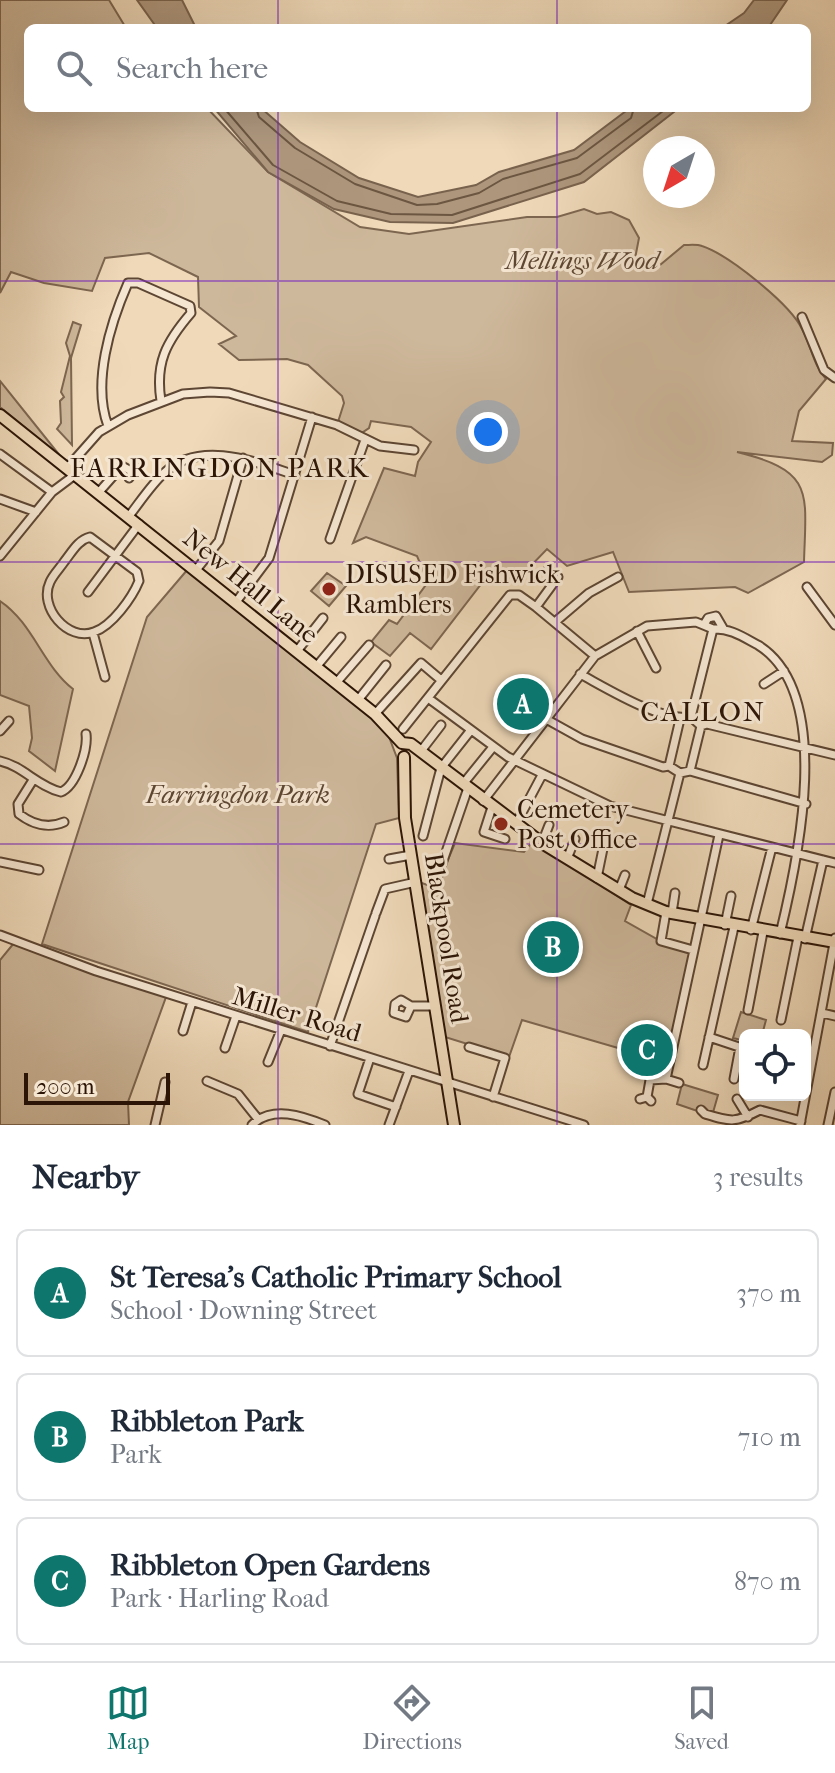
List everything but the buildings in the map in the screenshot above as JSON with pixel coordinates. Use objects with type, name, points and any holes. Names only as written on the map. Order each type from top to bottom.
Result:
[{"type":"highway","name":"New Hall Lane","points":[[0,415],[358,700],[410,751],[441,768],[542,843],[597,878],[669,913],[780,935],[835,941]]},
{"type":"highway","name":"Blackpool Road","points":[[410,751],[402,782],[454,1125]]},
{"type":"street","points":[[108,426],[103,413],[102,378],[107,350],[128,283],[138,283],[190,306],[191,313],[171,337],[160,358],[161,401]]},
{"type":"street","points":[[802,317],[824,370],[835,378]]},
{"type":"street","points":[[0,556],[108,426],[183,394],[229,393],[337,425],[380,446],[414,450]]},
{"type":"street","points":[[236,602],[269,558],[312,417]]},
{"type":"street","points":[[330,539],[365,440]]},
{"type":"street","points":[[0,454],[52,492]]},
{"type":"street","points":[[129,516],[170,468],[200,457],[243,458],[295,475]]},
{"type":"street","points":[[196,570],[219,541],[243,458]]},
{"type":"street","points":[[99,492],[122,466],[132,473]]},
{"type":"street","points":[[0,499],[36,512]]},
{"type":"street","points":[[88,592],[139,524]]},
{"type":"street","points":[[86,537],[98,540],[117,555],[137,572],[139,581],[113,618],[93,633],[70,630],[55,618],[48,602],[49,583],[86,537]]},
{"type":"street","points":[[536,607],[558,577],[548,570]]},
{"type":"street","points":[[555,622],[589,593],[618,577]]},
{"type":"street","points":[[807,587],[832,614],[835,625]]},
{"type":"street","points":[[403,729],[510,595],[519,595],[536,607],[595,656]]},
{"type":"street","points":[[705,623],[708,618],[716,616],[723,628]]},
{"type":"street","points":[[297,651],[323,618]]},
{"type":"street","points":[[505,839],[484,832],[488,804],[514,761],[595,656],[637,631],[678,622],[705,623],[713,629],[723,628],[763,648],[784,671],[802,706],[809,749],[806,804],[799,854],[780,935]]},
{"type":"street","points":[[691,717],[713,629]]},
{"type":"street","points":[[637,631],[656,668]]},
{"type":"street","points":[[93,633],[105,677]]},
{"type":"street","points":[[316,667],[341,637]]},
{"type":"street","points":[[336,683],[369,645]]},
{"type":"street","points":[[375,714],[421,663],[441,680]]},
{"type":"street","points":[[358,700],[386,665]]},
{"type":"street","points":[[764,684],[784,671]]},
{"type":"street","points":[[580,674],[680,719],[691,717]]},
{"type":"street","points":[[428,698],[514,761],[610,806],[835,863]]},
{"type":"street","points":[[691,717],[701,726]]},
{"type":"street","points":[[546,719],[582,739],[663,767],[669,766],[680,773],[690,771],[806,804]]},
{"type":"street","points":[[669,766],[680,719]]},
{"type":"street","points":[[0,731],[9,721]]},
{"type":"street","points":[[701,726],[707,724],[835,755]]},
{"type":"street","points":[[410,751],[441,725]]},
{"type":"street","points":[[690,771],[701,726]]},
{"type":"street","points":[[423,836],[441,768],[471,730]]},
{"type":"street","points":[[0,761],[16,766],[52,790],[67,790],[72,785],[87,742],[86,734]]},
{"type":"street","points":[[435,884],[465,786],[493,747]]},
{"type":"street","points":[[647,904],[680,773]]},
{"type":"street","points":[[516,824],[542,775]]},
{"type":"street","points":[[33,780],[18,804],[19,814],[49,826],[64,822]]},
{"type":"street","points":[[542,843],[549,825]]},
{"type":"street","points":[[663,1079],[719,835]]},
{"type":"street","points":[[567,859],[575,839]]},
{"type":"street","points":[[597,878],[605,839]]},
{"type":"street","points":[[751,930],[772,847]]},
{"type":"street","points":[[389,859],[411,855]]},
{"type":"street","points":[[781,1020],[823,860]]},
{"type":"street","points":[[0,862],[39,870]]},
{"type":"street","points":[[619,890],[625,875]]},
{"type":"street","points":[[330,1046],[385,889],[416,882]]},
{"type":"street","points":[[675,893],[661,941],[693,950]]},
{"type":"street","points":[[703,1065],[730,926],[731,896]]},
{"type":"street","points":[[748,1010],[763,932]]},
{"type":"street","name":"Miller Road","points":[[0,935],[192,1002],[569,1123],[584,1125]]},
{"type":"street","points":[[811,1055],[835,941]]},
{"type":"street","points":[[183,1031],[192,1002]]},
{"type":"street","points":[[411,1006],[435,1006]]},
{"type":"street","points":[[822,1013],[835,1016]]},
{"type":"street","points":[[225,1048],[236,1016]]},
{"type":"street","points":[[268,1062],[281,1030]]},
{"type":"street","points":[[709,1037],[739,1047]]},
{"type":"street","points":[[469,1047],[505,1058],[493,1097]]},
{"type":"street","points":[[370,1058],[358,1094],[396,1107]]},
{"type":"street","points":[[734,1079],[739,1062]]},
{"type":"street","points":[[389,1125],[409,1071]]},
{"type":"street","points":[[646,1099],[648,1079],[679,1083]]},
{"type":"street","points":[[207,1081],[238,1094],[255,1122],[288,1114],[325,1125]]},
{"type":"street","points":[[155,1125],[165,1082]]},
{"type":"street","points":[[828,1125],[835,1092]]},
{"type":"street","points":[[737,1099],[748,1117]]},
{"type":"street","points":[[700,1113],[731,1121],[760,1110],[800,1123],[803,1101]]},
{"type":"green space","name":"Mellings Wood","points":[[0,0],[109,0],[124,24],[24,24],[24,112],[211,112],[268,172],[360,227],[409,234],[527,217],[557,217],[584,209],[597,214],[611,212],[629,220],[639,238],[634,264],[660,265],[684,245],[702,246],[727,259],[772,294],[795,319],[826,379],[799,411],[792,441],[833,443],[832,455],[822,462],[737,452],[781,467],[800,488],[805,518],[804,562],[748,593],[735,587],[629,592],[613,552],[567,566],[547,549],[522,575],[502,579],[492,570],[431,649],[410,633],[390,656],[371,642],[389,620],[397,624],[428,582],[417,556],[366,537],[353,543],[384,468],[415,476],[418,462],[431,442],[411,427],[371,421],[369,428],[360,434],[338,422],[344,403],[342,396],[308,365],[287,359],[239,360],[219,344],[236,336],[199,307],[198,277],[149,253],[105,258],[92,291],[44,283],[11,272],[0,293]]},
{"type":"green space","points":[[73,322],[81,325],[71,358],[72,445],[57,429],[61,423],[60,401],[64,397],[61,392],[70,356],[66,343]]},
{"type":"green space","points":[[0,381],[61,457],[0,407]]},
{"type":"green space","name":"Farringdon Park","points":[[188,569],[386,729],[397,758],[399,818],[376,824],[308,1032],[42,944],[147,617]]},
{"type":"green space","name":"DISUSED Fishwick Ramblers","points":[[327,573],[346,586],[329,606],[311,591]]},
{"type":"green space","points":[[0,601],[21,621],[54,669],[73,689],[55,771],[29,751],[32,738],[29,706],[0,695]]},
{"type":"green space","points":[[533,841],[631,905],[625,921],[664,943],[691,952],[666,1062],[522,1020],[509,1057],[445,1037],[419,882],[436,888],[455,843],[524,852]]},
{"type":"green space","points":[[14,943],[166,997],[128,1102],[129,1125],[0,1125],[0,960]]},
{"type":"green space","points":[[741,1012],[766,1020],[764,1029],[739,1029],[739,1040],[733,1038]]},
{"type":"green space","points":[[682,1084],[718,1095],[712,1116],[677,1104]]},
{"type":"water","points":[[137,0],[182,0],[194,24],[154,24]]},
{"type":"water","points":[[754,0],[787,0],[771,24],[728,24],[744,13]]},
{"type":"water","points":[[217,112],[266,112],[300,142],[359,178],[418,197],[476,185],[499,172],[574,150],[625,112],[674,112],[584,182],[453,223],[390,222],[334,209],[268,172]]},
{"type":"place","name":"DISUSED Fishwick Ramblers","points":[[329,589]]},
{"type":"place","name":"St Teresa's Catholic Primary School","points":[[523,704]]},
{"type":"place","name":"Cemetery Post Office","points":[[501,824]]},
{"type":"place","name":"Ribbleton Park","points":[[553,947]]},
{"type":"place","name":"Ribbleton Open Gardens","points":[[647,1050]]},
{"type":"district","name":"FARRINGDON PARK","points":[[220,467]]},
{"type":"district","name":"CALLON","points":[[703,711]]}]
